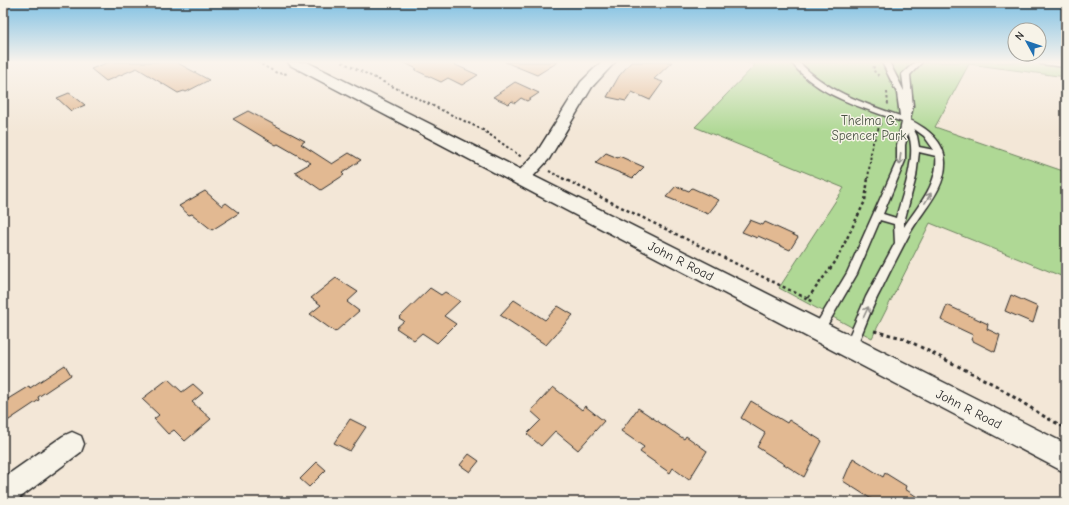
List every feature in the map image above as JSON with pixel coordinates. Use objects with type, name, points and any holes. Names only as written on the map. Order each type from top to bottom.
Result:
[{"type":"main road","name":"John R Road","points":[[346,86],[522,168],[818,331],[1066,460]]},
{"type":"street","points":[[522,168],[543,155],[586,86]]},
{"type":"street","points":[[3,494],[72,444]]},
{"type":"lane","points":[[823,86],[856,103],[905,120],[924,130],[938,149],[941,164],[934,188],[900,244],[879,283],[850,348]]},
{"type":"lane","points":[[897,86],[900,93],[905,120],[913,136],[915,149],[912,177],[900,222],[900,244]]},
{"type":"lane","points":[[818,331],[852,274],[901,161],[901,144],[905,120],[910,106],[907,86]]},
{"type":"lane","points":[[915,149],[939,154]]},
{"type":"lane","points":[[878,216],[900,222]]},
{"type":"path","points":[[391,86],[483,130],[522,168]]},
{"type":"path","points":[[808,298],[836,261],[865,201],[872,145],[888,108],[887,90]]},
{"type":"path","points":[[547,170],[814,302]]},
{"type":"path","points":[[874,331],[903,338],[995,385],[1045,417],[1066,428]]},
{"type":"green space","name":"Thelma G. Spencer Park","points":[[735,86],[957,86],[935,127],[1066,172],[1066,278],[930,223],[872,338],[779,288],[844,188],[695,127]]},
{"type":"building","points":[[166,86],[198,86],[186,92],[184,91],[178,93]]},
{"type":"building","points":[[510,86],[523,86],[539,93],[527,101],[521,98],[515,103],[512,101],[509,104],[493,97]]},
{"type":"building","points":[[614,86],[660,86],[650,100],[632,92],[626,101],[607,97]]},
{"type":"building","points":[[69,93],[85,105],[71,111],[57,98]]},
{"type":"building","points":[[248,111],[305,141],[301,144],[332,164],[349,153],[361,160],[342,173],[344,175],[321,190],[295,172],[311,163],[278,144],[276,145],[233,119]]},
{"type":"building","points":[[606,153],[618,158],[619,156],[644,167],[633,178],[595,163]]},
{"type":"building","points":[[676,186],[689,191],[692,188],[719,200],[708,214],[666,197]]},
{"type":"building","points":[[205,191],[222,206],[226,203],[239,213],[212,230],[192,214],[189,215],[179,206]]},
{"type":"building","points":[[750,220],[763,225],[765,222],[798,237],[790,250],[758,236],[757,238],[742,232]]},
{"type":"building","points":[[336,278],[358,292],[347,302],[359,311],[335,332],[310,314],[321,305],[311,298]]},
{"type":"building","points":[[430,288],[441,295],[445,292],[460,301],[444,316],[456,324],[437,343],[422,333],[414,340],[396,328],[404,321],[399,318]]},
{"type":"building","points":[[1011,295],[1038,307],[1033,323],[1005,311]]},
{"type":"building","points":[[514,300],[545,320],[558,306],[573,315],[546,345],[500,315]]},
{"type":"building","points":[[947,305],[988,324],[987,329],[1000,335],[995,352],[971,340],[973,335],[941,320]]},
{"type":"building","points":[[65,365],[71,375],[38,397],[39,400],[3,424],[3,402],[29,386],[30,388]]},
{"type":"building","points":[[168,379],[182,392],[193,384],[203,393],[192,402],[211,419],[185,441],[174,430],[168,434],[154,419],[159,415],[142,399]]},
{"type":"building","points":[[553,387],[582,410],[585,406],[604,421],[578,450],[555,431],[541,446],[527,434],[541,420],[531,411]]},
{"type":"building","points":[[751,401],[787,423],[789,420],[822,441],[804,477],[757,447],[765,433],[741,418]]},
{"type":"building","points":[[638,408],[684,439],[686,436],[707,451],[689,480],[673,468],[670,473],[640,452],[644,447],[621,431]]},
{"type":"building","points":[[350,419],[366,427],[350,451],[334,443]]},
{"type":"building","points":[[469,454],[479,461],[470,472],[460,465]]},
{"type":"building","points":[[853,458],[883,477],[885,473],[906,486],[905,489],[925,502],[876,502],[843,481]]},
{"type":"building","points":[[317,462],[326,470],[309,487],[300,479]]}]
